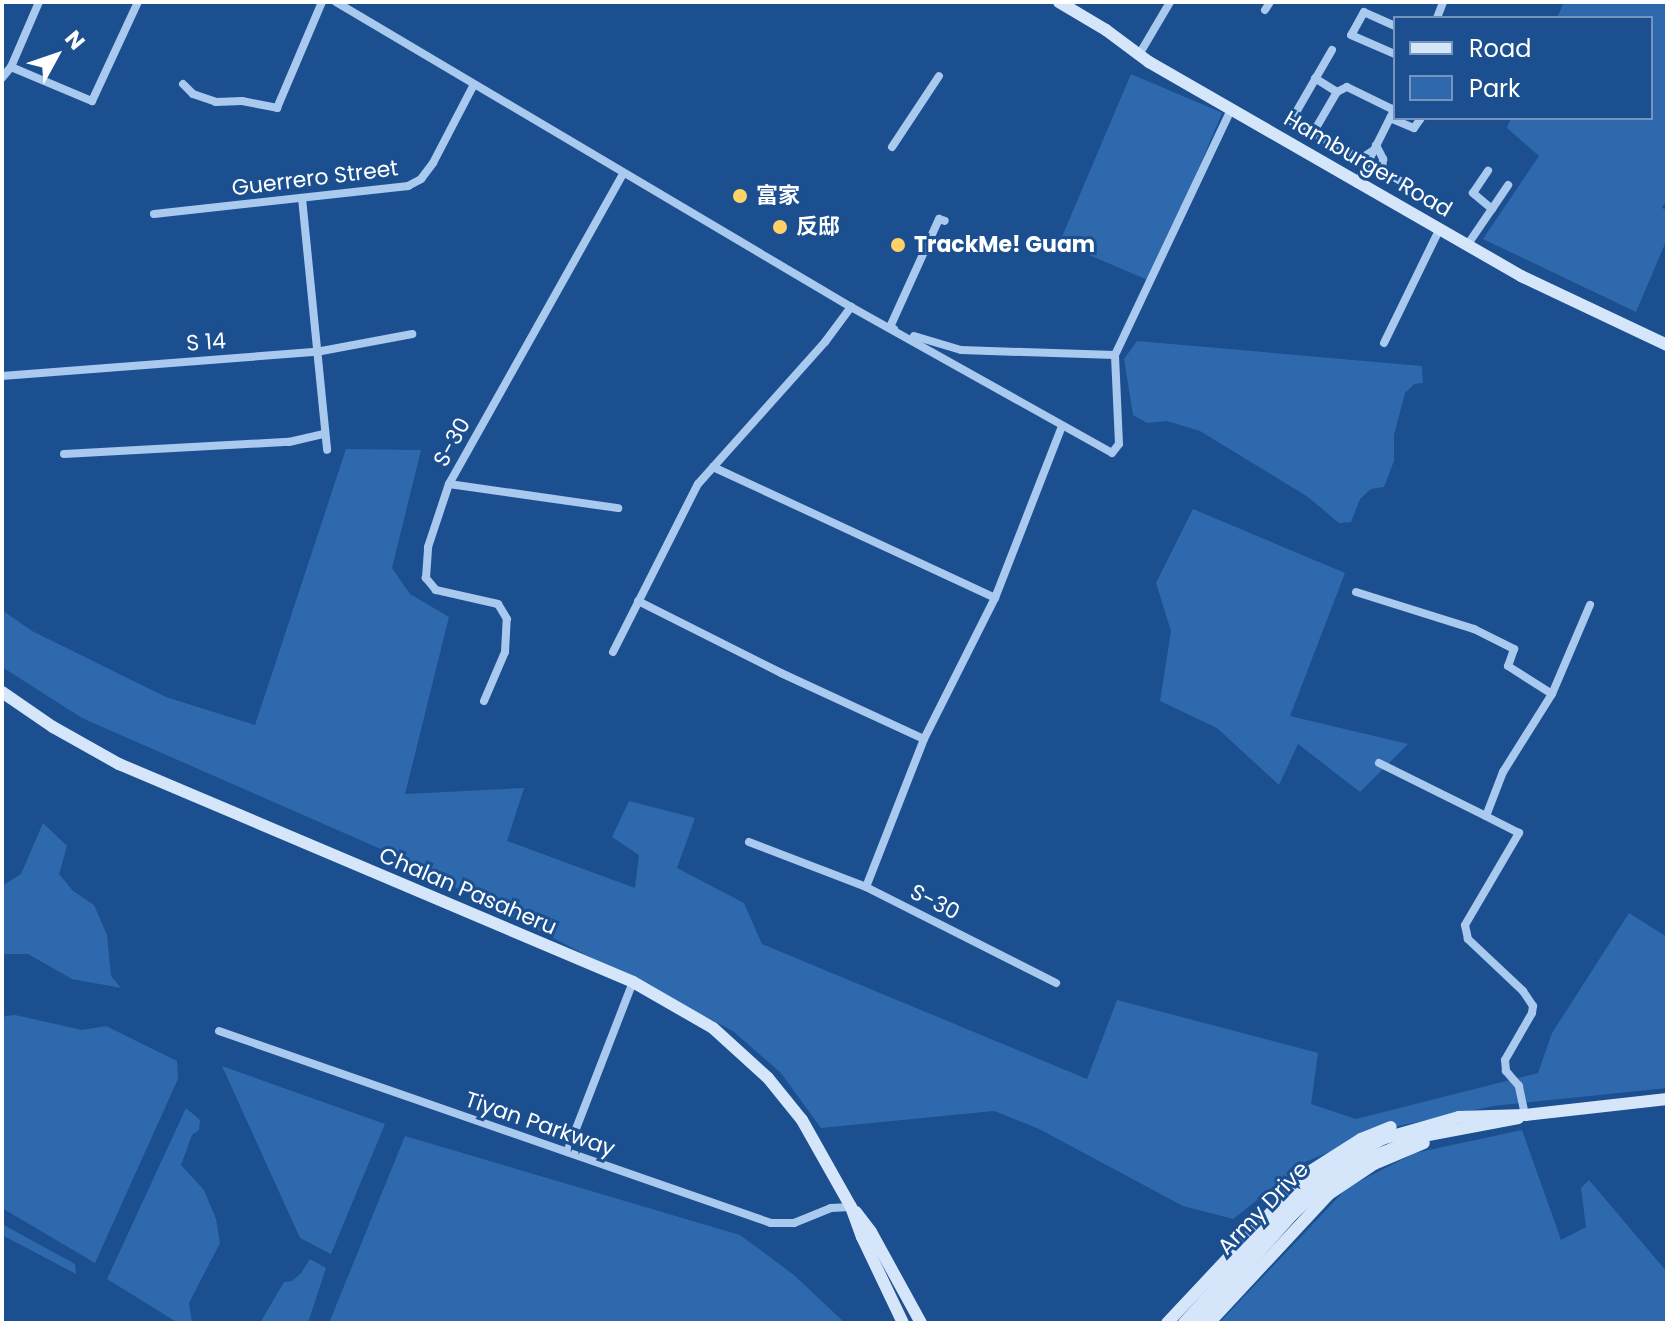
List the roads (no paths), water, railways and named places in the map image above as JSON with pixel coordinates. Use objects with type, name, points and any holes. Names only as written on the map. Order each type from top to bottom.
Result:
[{"type":"main road","name":"Hamburger Road","points":[[1062,3],[1149,62],[1357,184],[1521,276],[1667,345]]},
{"type":"main road","name":"Chalan Pasaheru","points":[[2,692],[53,727],[119,764],[633,982],[695,1016],[751,1060],[802,1120],[851,1207],[903,1323]]},
{"type":"main road","name":"Army Drive","points":[[1184,1323],[1285,1209],[1332,1167],[1391,1135],[1439,1121],[1482,1120],[1667,1099]]},
{"type":"main road","points":[[1167,1323],[1294,1186],[1326,1159],[1361,1139],[1398,1124],[1438,1115],[1482,1120]]},
{"type":"main road","name":"Army Drive","points":[[1196,1323],[1292,1215],[1339,1174],[1396,1144],[1482,1120]]},
{"type":"main road","points":[[1209,1323],[1307,1214],[1343,1182],[1406,1150],[1482,1120]]},
{"type":"main road","name":"Chalan Pasaheru","points":[[851,1207],[871,1232],[921,1323]]},
{"type":"street","points":[[2,78],[11,67],[39,2]]},
{"type":"street","points":[[11,67],[92,101],[138,2]]},
{"type":"street","points":[[183,84],[193,94],[216,102],[242,101],[277,108],[322,2]]},
{"type":"street","points":[[336,2],[623,174],[784,264],[851,307],[1112,453],[1119,444],[1115,355],[1231,110]]},
{"type":"street","points":[[1140,53],[1170,2]]},
{"type":"street","points":[[1393,25],[1364,12],[1351,35],[1393,53]]},
{"type":"street","points":[[1332,50],[1291,121],[1360,159],[1375,148]]},
{"type":"street","points":[[892,147],[939,76]]},
{"type":"street","points":[[1315,78],[1337,92]]},
{"type":"street","name":"Guerrero Street","points":[[154,214],[408,186],[421,179],[473,86]]},
{"type":"street","points":[[1313,133],[1337,92],[1347,87],[1393,112],[1357,184]]},
{"type":"street","points":[[1404,120],[1414,128],[1420,120]]},
{"type":"street","points":[[1375,148],[1383,159],[1382,170],[1402,182]]},
{"type":"street","points":[[1488,171],[1473,193],[1492,209]]},
{"type":"street","name":"S-30","points":[[484,701],[505,652],[507,619],[498,604],[436,590],[426,578],[428,547],[449,484],[623,174]]},
{"type":"street","points":[[1468,244],[1508,185]]},
{"type":"street","points":[[302,198],[327,450]]},
{"type":"street","points":[[890,327],[939,219],[945,221]]},
{"type":"street","points":[[1384,343],[1440,228]]},
{"type":"street","points":[[613,652],[684,506],[713,467],[825,342],[851,307]]},
{"type":"street","points":[[890,327],[961,350],[1115,355]]},
{"type":"street","name":"S 14","points":[[2,376],[316,352],[412,334]]},
{"type":"street","points":[[866,887],[924,739],[995,598],[1062,426]]},
{"type":"street","points":[[64,454],[289,442],[325,434]]},
{"type":"street","points":[[713,467],[995,598]]},
{"type":"street","points":[[449,484],[618,508]]},
{"type":"street","points":[[1356,592],[1463,625],[1514,649],[1508,666],[1552,694]]},
{"type":"street","points":[[638,601],[781,673],[924,739]]},
{"type":"street","points":[[1486,816],[1503,772],[1552,694],[1590,605]]},
{"type":"street","points":[[1379,763],[1519,833],[1465,925],[1465,931],[1479,952],[1529,998],[1533,1006],[1505,1060],[1506,1071],[1519,1086],[1525,1115]]},
{"type":"street","name":"S-30","points":[[749,842],[866,887],[1056,983]]},
{"type":"street","points":[[567,1152],[633,982]]},
{"type":"street","name":"Tiyan Parkway","points":[[219,1031],[771,1223],[794,1223],[831,1208],[851,1207]]},
{"type":"place","name":"富家","points":[[740,196]]},
{"type":"place","name":"反邸","points":[[780,227]]},
{"type":"place","name":"TrackMe! Guam","points":[[898,245]]}]
